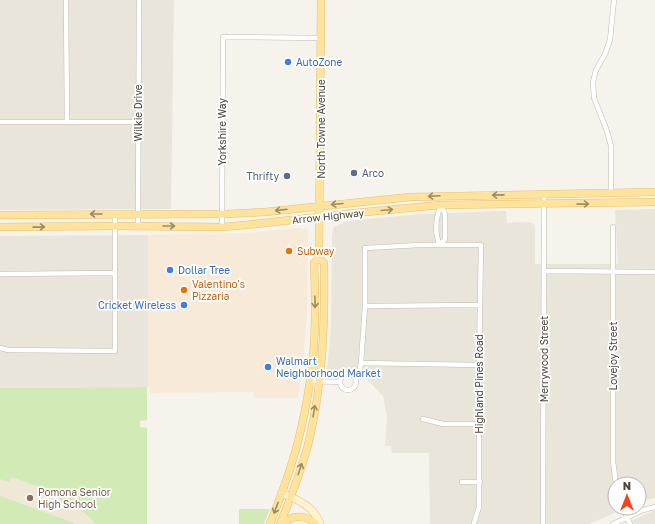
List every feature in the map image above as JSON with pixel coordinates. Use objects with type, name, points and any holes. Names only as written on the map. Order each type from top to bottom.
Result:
[{"type":"main road","name":"North Towne Avenue","points":[[270,524],[290,469],[298,441],[310,381],[315,317],[314,264],[319,258],[321,0]]},
{"type":"main road","name":"Arrow Highway","points":[[0,215],[222,214],[265,212],[417,197],[655,192]]},
{"type":"main road","name":"Arrow Highway","points":[[0,228],[246,226],[441,205],[655,202]]},
{"type":"main road","name":"North Towne Avenue","points":[[281,524],[309,441],[319,382],[323,348],[325,309],[324,263],[319,258]]},
{"type":"main road","points":[[281,493],[303,502],[314,512],[320,524]]},
{"type":"main road","points":[[281,524],[291,518],[300,516],[308,518],[316,524]]},
{"type":"street","points":[[66,0],[67,122]]},
{"type":"street","name":"Wilkie Drive","points":[[138,226],[139,0]]},
{"type":"street","points":[[611,193],[611,146],[607,131],[594,98],[593,82],[596,70],[605,54],[610,40],[614,0]]},
{"type":"street","name":"Yorkshire Way","points":[[222,226],[223,38],[321,38]]},
{"type":"street","points":[[0,122],[138,122]]},
{"type":"street","name":"Merrywood Street","points":[[543,524],[545,271],[544,194]]},
{"type":"street","points":[[440,245],[444,239],[444,214],[441,205]]},
{"type":"street","points":[[440,245],[437,239],[437,214],[441,205]]},
{"type":"street","points":[[0,348],[8,350],[115,351],[115,214]]},
{"type":"street","name":"Lovejoy Street","points":[[613,227],[613,461],[615,476]]},
{"type":"street","points":[[340,382],[343,388],[350,389],[355,384],[354,377],[360,368],[361,363],[365,306],[365,248],[440,245]]},
{"type":"street","name":"Highland Pines Road","points":[[440,245],[481,245],[479,305],[480,507],[474,522]]},
{"type":"street","points":[[545,271],[655,272]]},
{"type":"street","points":[[0,274],[115,273]]},
{"type":"street","points":[[365,306],[479,305]]},
{"type":"street","points":[[361,363],[479,365]]},
{"type":"street","points":[[340,382],[341,378],[345,375],[350,374],[354,377]]},
{"type":"street","points":[[310,381],[340,382]]},
{"type":"street","points":[[423,419],[443,424],[479,424]]},
{"type":"street","points":[[462,482],[480,482]]},
{"type":"street","points":[[613,524],[655,506]]},
{"type":"street","points":[[627,517],[630,524]]},
{"type":"shaded area","points":[[0,0],[174,0],[171,209],[0,210]]},
{"type":"shaded area","points":[[655,209],[655,498],[647,500],[647,476],[607,476],[608,516],[589,524],[430,524],[429,453],[392,453],[391,446],[385,446],[387,417],[383,396],[362,374],[329,374],[327,370],[331,327],[332,235],[334,227],[347,221],[421,214],[506,211],[507,223],[533,223],[535,226],[535,264],[618,264],[615,210]]},
{"type":"shaded area","points":[[299,228],[307,229],[308,233],[307,315],[298,398],[254,398],[253,392],[150,393],[150,387],[148,387],[148,235],[246,233]]},
{"type":"shaded area","points":[[148,235],[148,387],[0,388],[0,236]]},
{"type":"shaded area","name":"Pomona Senior High School","points":[[0,473],[61,495],[59,500],[77,507],[87,514],[95,524],[0,524]]},
{"type":"shaded area","points":[[655,510],[655,524],[625,524],[642,516],[647,516],[647,514]]},
{"type":"green space","points":[[147,387],[147,420],[140,421],[140,427],[147,428],[147,524],[95,524],[79,509],[59,500],[61,495],[11,477],[9,482],[0,479],[0,388]]},
{"type":"green space","points":[[0,496],[74,523],[74,524],[0,524]]},
{"type":"green space","points":[[239,509],[270,509],[264,524],[239,524]]},
{"type":"place","name":"AutoZone","points":[[288,62]]},
{"type":"place","name":"Arco","points":[[354,173]]},
{"type":"place","name":"Thrifty","points":[[287,176]]},
{"type":"place","name":"Subway","points":[[289,251]]},
{"type":"place","name":"Dollar Tree","points":[[170,270]]},
{"type":"place","name":"Valentino's Pizzaria","points":[[184,290]]},
{"type":"place","name":"Cricket Wireless","points":[[184,305]]},
{"type":"place","name":"Walmart Neighborhood Market","points":[[268,367]]},
{"type":"place","name":"Pomona Senior High School","points":[[30,498]]}]
